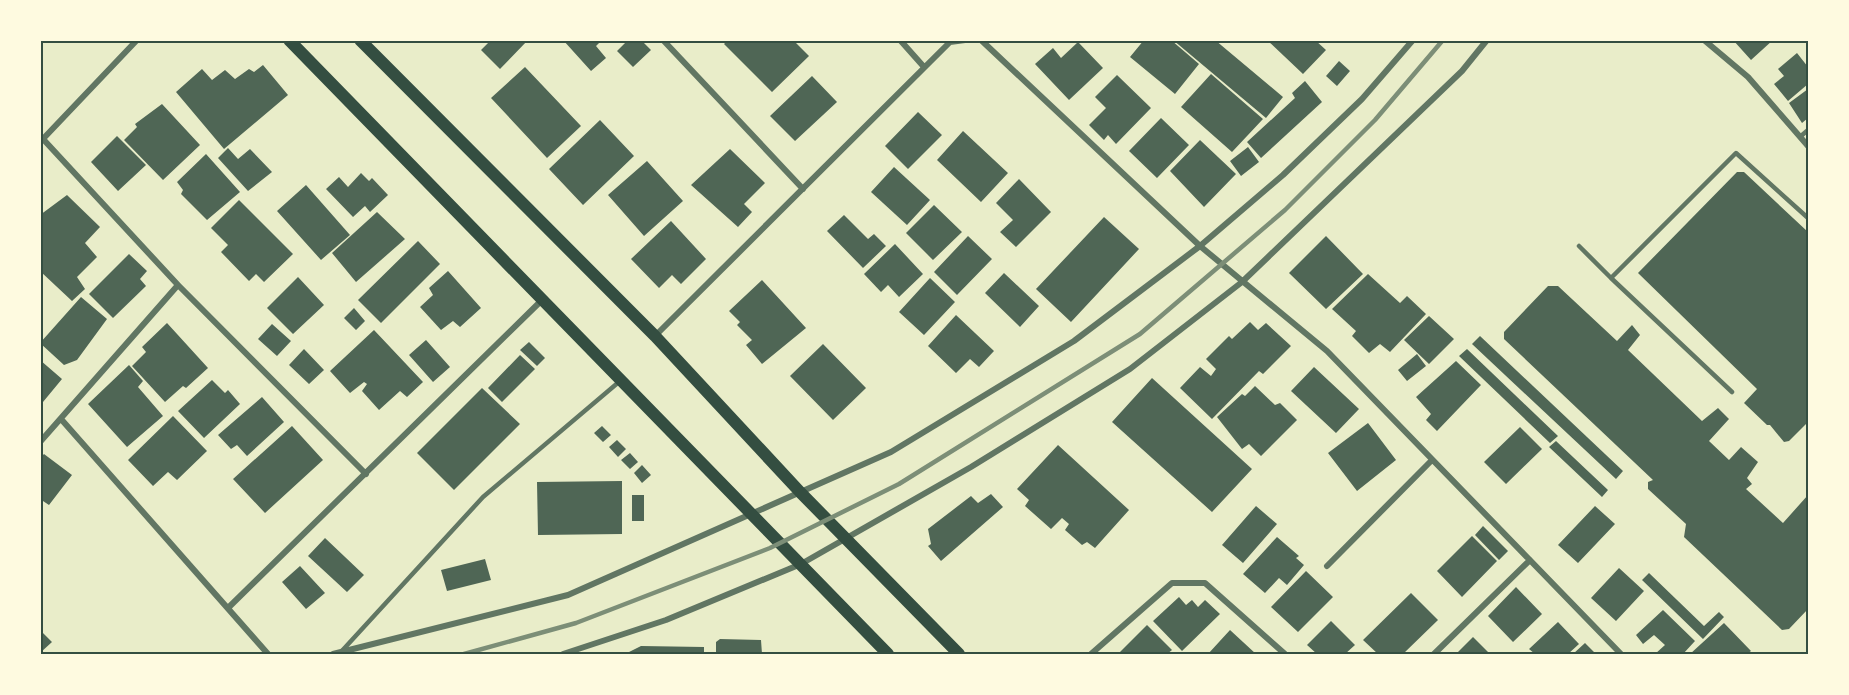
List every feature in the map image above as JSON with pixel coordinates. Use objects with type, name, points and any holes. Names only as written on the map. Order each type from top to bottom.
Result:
[{"type":"main road","points":[[289,40],[541,301],[753,514],[888,654]]},
{"type":"main road","points":[[360,40],[655,336],[800,492],[959,654]]},
{"type":"street","points":[[138,40],[42,140],[177,285],[366,474]]},
{"type":"street","points":[[663,40],[803,189]]},
{"type":"street","points":[[900,40],[924,67]]},
{"type":"street","points":[[655,336],[951,41],[965,40]]},
{"type":"street","points":[[981,40],[1200,246],[1327,351],[1621,654]]},
{"type":"street","points":[[336,654],[568,595],[891,452],[1074,341],[1200,246],[1283,175],[1362,99],[1413,40]]},
{"type":"street","points":[[563,654],[666,620],[801,564],[847,540],[1130,369],[1242,282],[1462,71],[1487,40]]},
{"type":"street","points":[[1704,40],[1748,77],[1809,146]]},
{"type":"street","points":[[40,442],[177,285]]},
{"type":"street","points":[[228,608],[541,301]]},
{"type":"street","points":[[61,419],[268,654]]},
{"type":"street","points":[[1327,566],[1432,460]]},
{"type":"street","points":[[1434,654],[1530,560]]},
{"type":"street","points":[[1091,654],[1172,583],[1204,583],[1285,654]]},
{"type":"lane","points":[[1801,136],[1809,130]]},
{"type":"lane","points":[[1611,278],[1736,153],[1809,218]]},
{"type":"lane","points":[[1579,246],[1732,392]]},
{"type":"lane","points":[[336,654],[483,497],[620,381]]},
{"type":"building","points":[[491,40],[528,40],[500,69],[481,50]]},
{"type":"building","points":[[563,40],[602,40],[596,46],[606,58],[591,71]]},
{"type":"building","points":[[628,40],[641,40],[651,50],[633,67],[617,51]]},
{"type":"building","points":[[728,40],[793,40],[809,56],[772,92],[724,44]]},
{"type":"building","points":[[1144,40],[1171,40],[1199,64],[1175,94],[1130,57]]},
{"type":"building","points":[[1173,40],[1215,40],[1283,97],[1266,118]]},
{"type":"building","points":[[1267,40],[1315,40],[1326,50],[1303,74]]},
{"type":"building","points":[[1733,40],[1773,40],[1751,60]]},
{"type":"building","points":[[1078,42],[1103,68],[1069,100],[1035,64],[1053,48],[1061,58]]},
{"type":"building","points":[[1797,53],[1808,67],[1808,84],[1788,101],[1774,84],[1784,76],[1778,69]]},
{"type":"building","points":[[1339,61],[1350,71],[1337,86],[1326,76]]},
{"type":"building","points":[[263,65],[288,95],[224,149],[176,92],[202,69],[212,80],[225,70],[235,79],[249,69],[254,72]]},
{"type":"building","points":[[525,67],[581,126],[547,158],[491,98]]},
{"type":"building","points":[[1211,74],[1263,119],[1232,152],[1181,107]]},
{"type":"building","points":[[1117,75],[1151,108],[1116,144],[1108,135],[1104,140],[1089,125],[1106,108],[1095,97]]},
{"type":"building","points":[[812,76],[837,102],[795,141],[770,116]]},
{"type":"building","points":[[1305,81],[1322,102],[1261,158],[1247,142],[1295,98],[1292,93]]},
{"type":"building","points":[[1808,89],[1808,118],[1802,123],[1789,103]]},
{"type":"building","points":[[162,104],[200,145],[163,180],[124,140],[137,127],[135,124]]},
{"type":"building","points":[[918,112],[942,135],[908,169],[885,146]]},
{"type":"building","points":[[1161,118],[1189,145],[1157,178],[1129,151]]},
{"type":"building","points":[[600,120],[634,156],[583,205],[549,169]]},
{"type":"building","points":[[963,131],[1008,173],[981,202],[937,160]]},
{"type":"building","points":[[117,136],[146,165],[118,191],[91,162]]},
{"type":"building","points":[[1200,140],[1236,174],[1204,207],[1170,171]]},
{"type":"building","points":[[1248,147],[1259,162],[1241,176],[1230,161]]},
{"type":"building","points":[[228,148],[238,159],[250,149],[272,172],[248,191],[218,158]]},
{"type":"building","points":[[730,149],[765,183],[744,204],[752,212],[738,227],[691,185]]},
{"type":"building","points":[[206,154],[240,192],[207,220],[181,194],[183,190],[177,182]]},
{"type":"building","points":[[647,161],[683,201],[644,236],[608,195]]},
{"type":"building","points":[[894,167],[930,200],[907,225],[871,192]]},
{"type":"building","points":[[1737,172],[1744,172],[1808,232],[1808,422],[1789,441],[1784,442],[1770,425],[1767,425],[1744,403],[1757,389],[1638,273]]},
{"type":"building","points":[[361,173],[369,181],[372,178],[388,195],[370,212],[365,206],[353,217],[326,189],[339,177],[348,187]]},
{"type":"building","points":[[1019,179],[1051,212],[1016,247],[1000,232],[1013,220],[996,203]]},
{"type":"building","points":[[306,185],[350,235],[321,260],[277,211]]},
{"type":"building","points":[[67,195],[100,227],[85,243],[97,257],[77,277],[85,289],[72,301],[40,271],[40,233],[43,230],[40,228],[40,215]]},
{"type":"building","points":[[239,200],[293,254],[264,282],[256,274],[249,281],[221,252],[228,245],[211,228]]},
{"type":"building","points":[[934,205],[962,232],[933,260],[906,233]]},
{"type":"building","points":[[377,212],[405,239],[356,282],[332,253]]},
{"type":"building","points":[[844,215],[868,239],[874,234],[886,246],[863,268],[827,231]]},
{"type":"building","points":[[1104,217],[1139,249],[1071,322],[1036,289]]},
{"type":"building","points":[[671,221],[706,259],[681,284],[672,275],[659,288],[631,259]]},
{"type":"building","points":[[968,236],[992,259],[957,295],[934,272]]},
{"type":"building","points":[[1326,236],[1363,274],[1326,309],[1289,273]]},
{"type":"building","points":[[418,241],[440,264],[381,323],[358,300]]},
{"type":"building","points":[[895,244],[923,274],[899,297],[888,285],[881,292],[864,274]]},
{"type":"building","points":[[129,254],[147,271],[140,279],[146,286],[113,318],[89,294]]},
{"type":"building","points":[[448,271],[481,308],[460,327],[453,321],[441,330],[420,307],[433,295],[429,288]]},
{"type":"building","points":[[1004,273],[1039,306],[1020,327],[985,293]]},
{"type":"building","points":[[1368,274],[1400,303],[1407,296],[1426,314],[1390,352],[1380,344],[1369,353],[1352,336],[1356,331],[1332,309]]},
{"type":"building","points":[[298,277],[324,305],[293,334],[267,308]]},
{"type":"building","points":[[930,278],[955,302],[924,335],[899,312]]},
{"type":"building","points":[[762,280],[806,328],[762,364],[746,345],[752,340],[737,325],[740,322],[729,311]]},
{"type":"building","points":[[1548,286],[1558,286],[1617,341],[1632,325],[1640,335],[1628,350],[1702,421],[1718,408],[1729,419],[1709,441],[1729,460],[1741,447],[1758,462],[1747,478],[1752,484],[1746,489],[1783,523],[1808,495],[1808,609],[1789,629],[1782,630],[1684,537],[1686,524],[1648,489],[1648,482],[1653,480],[1504,339],[1504,332]]},
{"type":"building","points":[[81,297],[107,319],[77,360],[64,365],[40,343]]},
{"type":"building","points":[[354,308],[365,321],[356,330],[344,318]]},
{"type":"building","points":[[956,315],[994,351],[979,367],[970,359],[956,373],[928,346]]},
{"type":"building","points":[[1429,316],[1454,339],[1429,364],[1404,340]]},
{"type":"building","points":[[1250,322],[1258,330],[1266,323],[1291,346],[1263,374],[1259,371],[1212,419],[1180,388],[1200,367],[1211,376],[1216,369],[1206,359],[1229,336],[1232,339]]},
{"type":"building","points":[[167,323],[208,368],[186,388],[183,386],[165,402],[132,366],[146,352],[142,347]]},
{"type":"building","points":[[272,324],[291,341],[277,356],[258,339]]},
{"type":"building","points":[[374,330],[423,382],[407,397],[400,391],[379,410],[362,391],[367,384],[364,382],[350,393],[330,371]]},
{"type":"building","points":[[1480,336],[1623,471],[1616,479],[1472,344]]},
{"type":"building","points":[[426,340],[450,367],[433,382],[409,355]]},
{"type":"building","points":[[529,342],[545,358],[537,366],[520,350]]},
{"type":"building","points":[[823,344],[866,388],[833,420],[790,376]]},
{"type":"building","points":[[304,349],[324,370],[309,384],[289,365]]},
{"type":"building","points":[[1467,349],[1558,436],[1550,443],[1459,356]]},
{"type":"building","points":[[1417,354],[1426,366],[1407,381],[1398,370]]},
{"type":"building","points":[[520,355],[535,369],[502,402],[488,388]]},
{"type":"building","points":[[40,360],[62,379],[43,402],[40,399]]},
{"type":"building","points":[[1456,361],[1481,385],[1437,431],[1426,420],[1431,414],[1416,397]]},
{"type":"building","points":[[129,365],[143,381],[138,387],[163,416],[127,447],[88,404]]},
{"type":"building","points":[[1314,367],[1359,409],[1336,433],[1291,391]]},
{"type":"building","points":[[1152,378],[1252,469],[1212,512],[1112,422]]},
{"type":"building","points":[[212,380],[225,393],[228,390],[240,404],[204,438],[178,411]]},
{"type":"building","points":[[1255,386],[1275,405],[1280,403],[1297,420],[1261,456],[1249,444],[1242,449],[1217,417],[1242,394],[1245,396]]},
{"type":"building","points":[[482,388],[520,424],[454,490],[417,453]]},
{"type":"building","points":[[262,397],[284,422],[247,456],[237,445],[231,449],[218,435]]},
{"type":"building","points":[[173,416],[207,451],[177,480],[168,472],[153,486],[128,460]]},
{"type":"building","points":[[1368,423],[1396,460],[1357,491],[1328,453]]},
{"type":"building","points":[[292,426],[323,460],[265,513],[233,479]]},
{"type":"building","points":[[602,426],[611,435],[603,442],[594,433]]},
{"type":"building","points":[[1520,427],[1542,449],[1506,484],[1484,462]]},
{"type":"building","points":[[617,440],[626,449],[618,457],[609,447]]},
{"type":"building","points":[[1556,441],[1608,490],[1602,497],[1549,447]]},
{"type":"building","points":[[1058,445],[1129,510],[1095,548],[1087,542],[1082,545],[1065,530],[1069,524],[1062,518],[1051,529],[1025,506],[1029,500],[1017,489]]},
{"type":"building","points":[[630,453],[638,462],[630,469],[621,460]]},
{"type":"building","points":[[44,454],[72,475],[49,505],[40,499],[40,458]]},
{"type":"building","points":[[642,465],[651,475],[642,483],[634,473]]},
{"type":"building","points":[[622,481],[622,534],[538,535],[537,482]]},
{"type":"building","points":[[991,494],[1003,507],[941,561],[928,546],[931,544],[928,529],[971,496],[978,503]]},
{"type":"building","points":[[632,495],[644,495],[644,521],[632,521]]},
{"type":"building","points":[[1256,506],[1277,524],[1243,563],[1222,545]]},
{"type":"building","points":[[1595,506],[1615,524],[1578,563],[1558,545]]},
{"type":"building","points":[[1483,526],[1508,551],[1499,560],[1475,535]]},
{"type":"building","points":[[1472,536],[1497,561],[1462,597],[1437,571]]},
{"type":"building","points":[[1277,537],[1299,556],[1296,558],[1304,565],[1287,585],[1279,578],[1265,593],[1243,574]]},
{"type":"building","points":[[325,538],[364,575],[347,592],[308,556]]},
{"type":"building","points":[[485,559],[491,580],[447,591],[441,570]]},
{"type":"building","points":[[300,566],[325,593],[306,609],[282,582]]},
{"type":"building","points":[[1619,568],[1644,591],[1616,621],[1591,598]]},
{"type":"building","points":[[1306,571],[1333,597],[1298,632],[1271,607]]},
{"type":"building","points":[[1649,573],[1704,626],[1719,612],[1724,617],[1703,639],[1642,580]]},
{"type":"building","points":[[1516,587],[1542,614],[1513,642],[1488,616]]},
{"type":"building","points":[[1411,593],[1438,620],[1403,654],[1378,654],[1363,640]]},
{"type":"building","points":[[1179,597],[1186,605],[1192,600],[1198,607],[1205,600],[1220,614],[1182,651],[1153,621]]},
{"type":"building","points":[[1663,610],[1695,641],[1683,654],[1655,654],[1665,645],[1654,635],[1643,644],[1636,635]]},
{"type":"building","points":[[1331,621],[1355,645],[1345,654],[1317,654],[1307,645]]},
{"type":"building","points":[[1558,622],[1579,644],[1568,654],[1535,654],[1529,649]]},
{"type":"building","points":[[1724,623],[1751,651],[1747,654],[1690,654]]},
{"type":"building","points":[[1147,625],[1172,650],[1167,654],[1118,654]]},
{"type":"building","points":[[40,630],[52,642],[40,653]]},
{"type":"building","points":[[1230,630],[1256,654],[1208,654]]},
{"type":"building","points":[[1473,637],[1490,654],[1456,654]]},
{"type":"building","points":[[720,639],[761,640],[762,654],[716,654],[716,642]]},
{"type":"building","points":[[1585,643],[1596,654],[1573,654]]},
{"type":"building","points":[[641,646],[704,647],[704,654],[629,654]]},
{"type":"railway","points":[[464,654],[576,623],[770,548],[899,484],[1140,334],[1285,210],[1375,120],[1443,40]]}]
